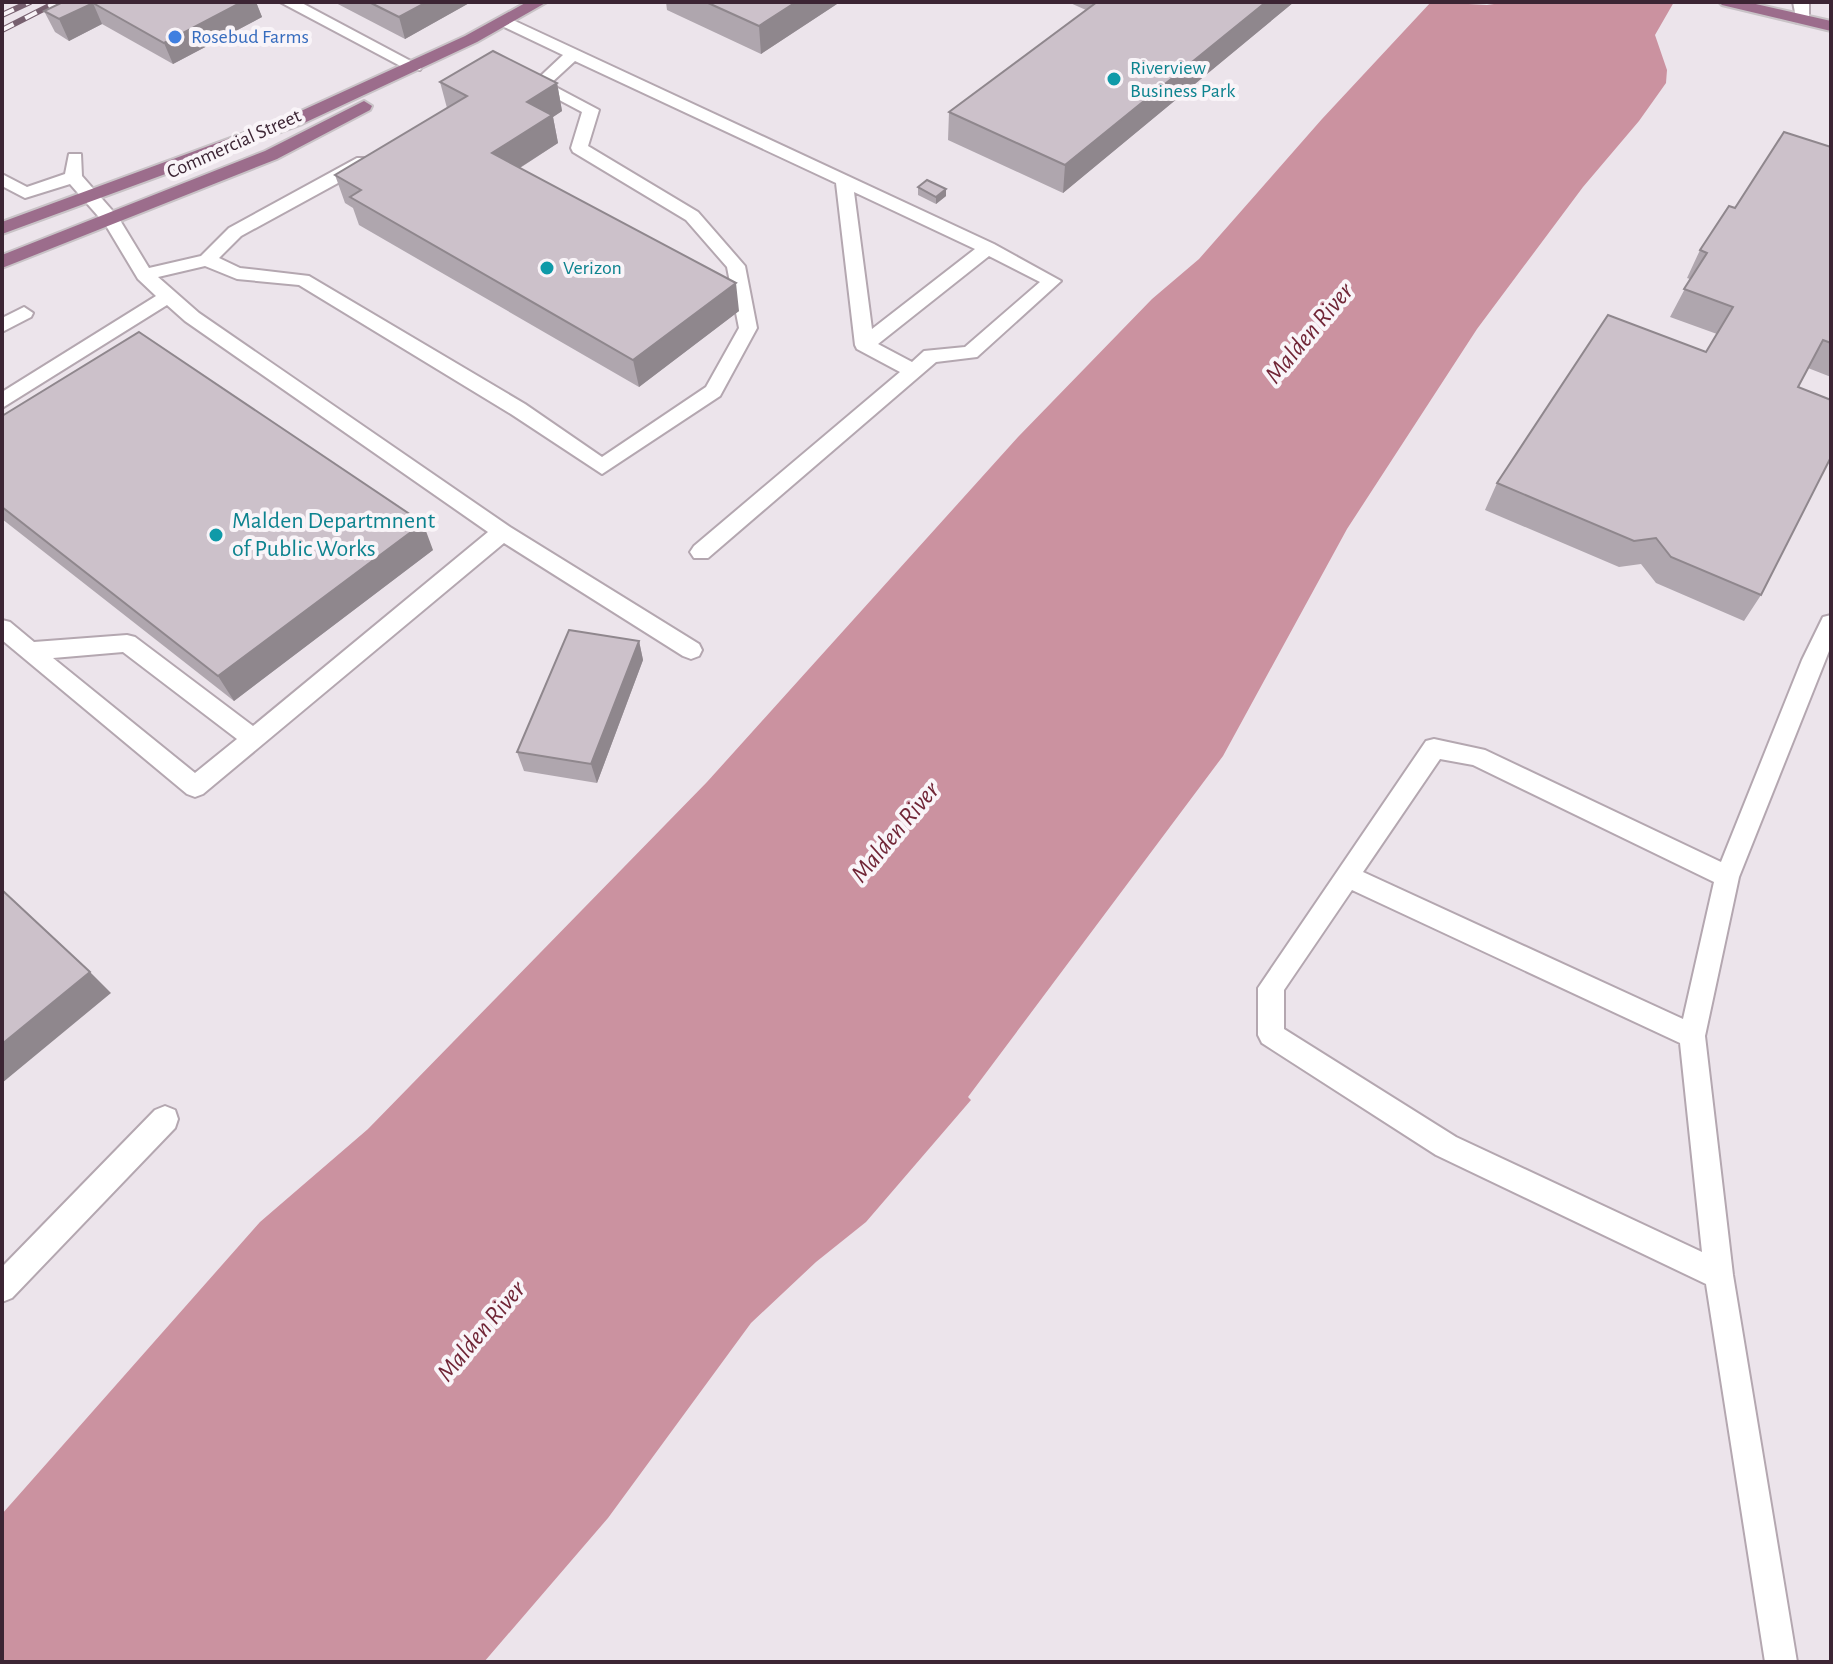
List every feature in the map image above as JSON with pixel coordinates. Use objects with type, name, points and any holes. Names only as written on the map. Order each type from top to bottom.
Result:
[{"type":"main road","points":[[1727,2],[1831,26]]},
{"type":"main road","name":"Commercial Street","points":[[2,228],[282,126],[471,39],[529,4]]},
{"type":"main road","name":"Commercial Street","points":[[2,262],[112,221],[271,155],[432,66],[471,39]]},
{"type":"lane","points":[[288,2],[414,67]]},
{"type":"lane","points":[[1801,2],[1803,20]]},
{"type":"lane","points":[[504,21],[1052,281],[970,353],[931,356],[701,552]]},
{"type":"lane","points":[[207,260],[237,273],[303,280],[518,409],[602,467],[713,391],[748,328],[736,266],[692,216],[579,148],[591,110],[539,85],[572,55]]},
{"type":"lane","points":[[144,275],[207,260],[235,232],[382,152]]},
{"type":"lane","points":[[75,158],[73,177],[112,221],[144,275],[192,317],[503,532],[691,650]]},
{"type":"lane","points":[[2,179],[25,193],[73,177]]},
{"type":"lane","points":[[844,181],[864,345]]},
{"type":"lane","points":[[864,345],[988,248]]},
{"type":"lane","points":[[2,401],[169,296]]},
{"type":"lane","points":[[2,326],[24,313]]},
{"type":"lane","points":[[864,345],[914,371]]},
{"type":"lane","points":[[2,628],[195,787],[503,532]]},
{"type":"lane","points":[[1781,1662],[1719,1275],[1692,1036],[1727,877],[1813,660],[1831,623]]},
{"type":"lane","points":[[30,651],[127,643],[253,739]]},
{"type":"lane","points":[[1719,1275],[1446,1146],[1271,1035],[1271,988],[1434,748],[1477,757],[1727,877]]},
{"type":"lane","points":[[1347,876],[1692,1036]]},
{"type":"lane","points":[[2,1288],[165,1119]]},
{"type":"water","name":"Malden River","points":[[1431,2],[1487,5],[1508,2],[1674,2],[1655,35],[1667,70],[1666,83],[1639,121],[1583,187],[1477,329],[1347,529],[1223,756],[968,1097],[971,1100],[866,1222],[816,1262],[751,1323],[608,1518],[484,1662],[2,1662],[2,1514],[260,1222],[368,1129],[707,782],[1018,437],[1152,299],[1199,259],[1322,119]]},
{"type":"building","points":[[63,2],[242,2],[164,43],[93,3],[59,19],[44,11]]},
{"type":"building","points":[[369,2],[427,2],[399,17]]},
{"type":"building","points":[[706,2],[796,2],[759,26]]},
{"type":"building","name":"Riverview Business Park","points":[[1097,2],[1266,2],[1065,165],[949,112]]},
{"type":"building","name":"Verizon","points":[[493,51],[557,83],[527,102],[552,115],[492,153],[736,283],[633,360],[350,197],[361,190],[335,175],[467,96],[440,82]]},
{"type":"building","points":[[1784,132],[1831,147],[1831,343],[1823,340],[1798,387],[1831,400],[1831,457],[1761,595],[1671,557],[1656,538],[1634,541],[1497,483],[1608,315],[1706,352],[1733,307],[1684,289],[1707,253],[1700,250],[1729,206],[1735,208]]},
{"type":"building","points":[[927,180],[946,189],[936,197],[918,187]]},
{"type":"building","name":"Malden Departmnent of Public Works","points":[[139,332],[423,523],[218,676],[2,507],[2,416]]},
{"type":"building","points":[[569,630],[639,641],[591,764],[517,752]]},
{"type":"building","points":[[2,890],[90,972],[2,1044]]},
{"type":"railway","points":[[2,15],[30,2]]},
{"type":"railway","points":[[2,30],[57,2]]},
{"type":"place","name":"Rosebud Farms","points":[[175,37]]},
{"type":"place","name":"Riverview Business Park","points":[[1114,79]]},
{"type":"place","name":"Verizon","points":[[547,268]]},
{"type":"place","name":"Malden Departmnent of Public Works","points":[[216,535]]}]
